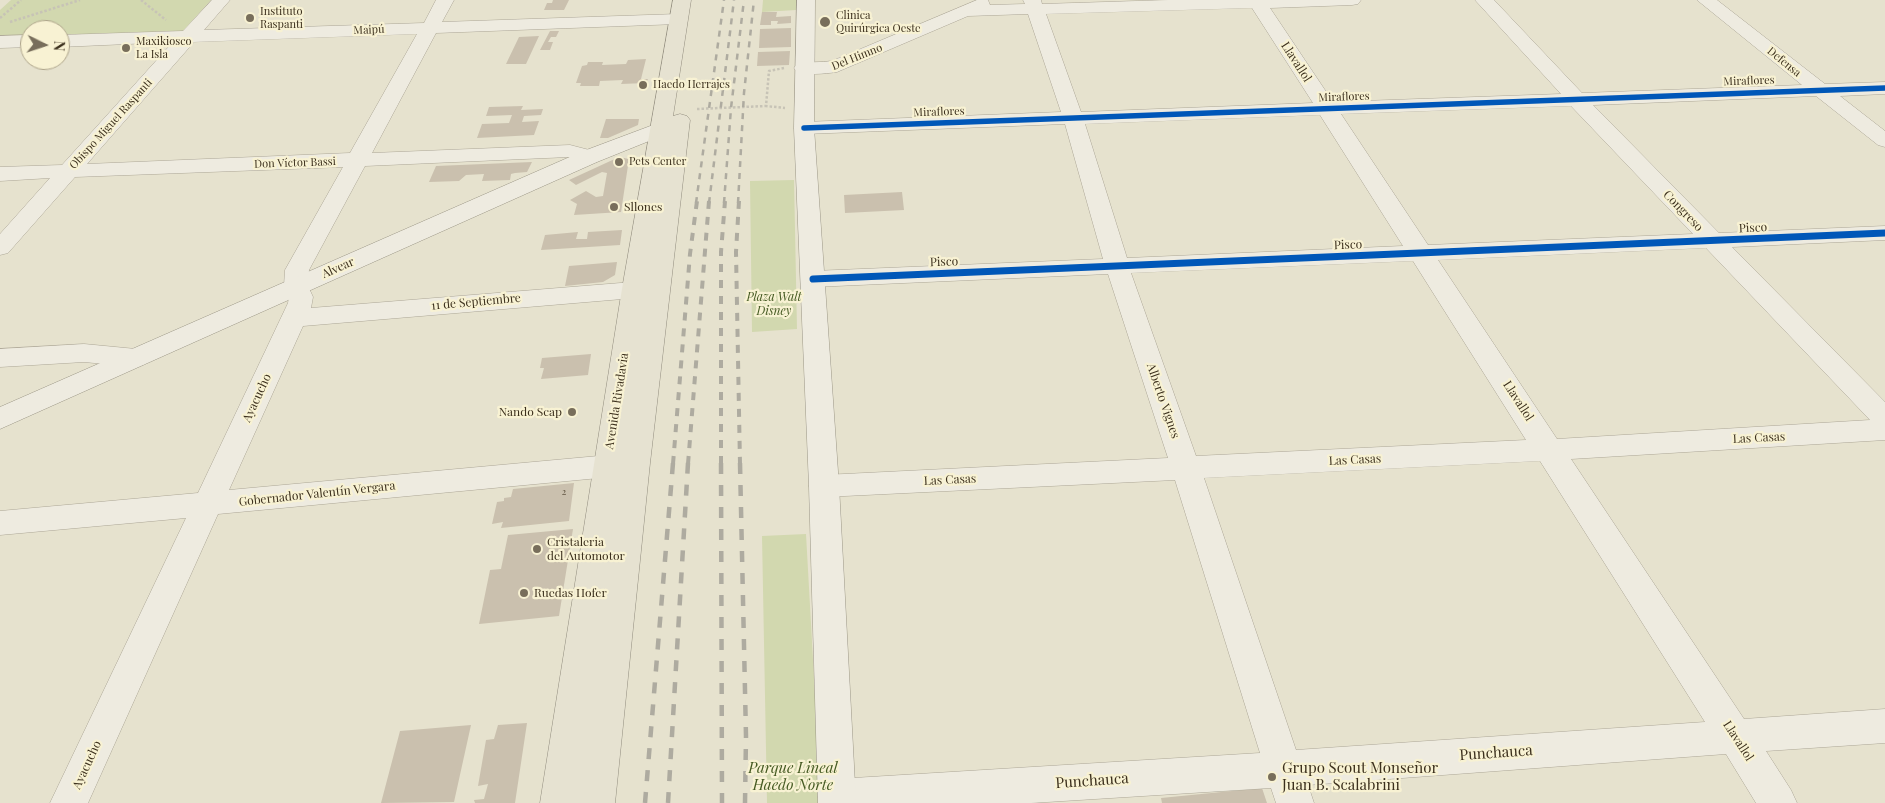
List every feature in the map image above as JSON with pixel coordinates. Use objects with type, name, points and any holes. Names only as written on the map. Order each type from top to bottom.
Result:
[{"type":"main road","name":"Avenida Rivadavia","points":[[677,123],[678,19],[682,0]]},
{"type":"main road","name":"Avenida Rivadavia","points":[[559,803],[621,464],[646,288],[700,0]]},
{"type":"main road","name":"Avenida Rivadavia","points":[[596,803],[621,464]]},
{"type":"street","name":"Obispo Miguel Raspanti","points":[[0,248],[221,0]]},
{"type":"street","name":"Ayacucho","points":[[69,803],[301,303],[301,297],[296,286],[297,270],[445,0]]},
{"type":"street","points":[[806,0],[804,128],[824,486],[837,800]]},
{"type":"street","name":"Del Himno","points":[[804,68],[820,69],[837,66],[990,0]]},
{"type":"street","points":[[965,11],[1033,5],[1352,0]]},
{"type":"street","name":"Congreso","points":[[1484,0],[1576,99],[1885,419]]},
{"type":"street","name":"Defensa","points":[[1706,0],[1885,141]]},
{"type":"street","name":"Llavallol","points":[[1257,2],[1778,803]]},
{"type":"street","name":"Alberto Vignes","points":[[1033,5],[1073,117],[1117,266],[1186,468],[1295,803]]},
{"type":"street","name":"Maipú","points":[[70,40],[678,19]]},
{"type":"street","points":[[0,42],[20,42]]},
{"type":"street","name":"Miraflores","points":[[804,128],[1885,88]]},
{"type":"street","name":"Alvear","points":[[0,419],[589,157],[677,123]]},
{"type":"street","name":"Don Víctor Bassi","points":[[0,174],[570,151],[589,157]]},
{"type":"street","name":"Pisco","points":[[813,279],[1885,233]]},
{"type":"street","name":"11 de Septiembre","points":[[294,318],[646,288]]},
{"type":"street","points":[[0,358],[84,353],[136,358]]},
{"type":"street","name":"Las Casas","points":[[824,486],[1549,450],[1885,430]]},
{"type":"street","name":"Gobernador Valentín Vergara","points":[[0,522],[621,464]]},
{"type":"street","name":"Punchauca","points":[[837,800],[1885,726]]},
{"type":"path","points":[[0,18],[22,0]]},
{"type":"path","points":[[9,22],[80,0]]},
{"type":"path","points":[[677,123],[696,109],[766,106]]},
{"type":"green space","points":[[11,0],[211,0],[183,31],[70,35],[70,20],[20,20],[20,35],[0,36],[0,10]]},
{"type":"green space","points":[[763,0],[797,0],[796,10],[762,12]]},
{"type":"green space","name":"Plaza Walt Disney","points":[[794,180],[797,329],[752,332],[750,181]]},
{"type":"green space","name":"Parque Lineal Haedo Norte","points":[[806,534],[821,803],[767,803],[762,536]]},
{"type":"building","points":[[553,0],[569,0],[564,10],[544,10],[547,3],[552,3]]},
{"type":"building","points":[[762,12],[777,12],[776,17],[791,16],[791,23],[777,24],[778,21],[771,21],[771,25],[760,25]]},
{"type":"building","points":[[791,28],[791,47],[759,48],[760,29]]},
{"type":"building","points":[[550,31],[559,31],[556,37],[551,37],[548,42],[553,42],[550,50],[540,50]]},
{"type":"building","points":[[539,36],[526,64],[506,64],[519,37]]},
{"type":"building","points":[[790,51],[789,65],[757,66],[758,52]]},
{"type":"building","points":[[646,59],[641,79],[648,79],[646,83],[621,84],[623,80],[600,81],[599,86],[580,86],[581,83],[576,83],[582,66],[587,65],[588,62],[603,62],[602,65],[626,64],[628,60]]},
{"type":"building","points":[[523,106],[521,110],[543,109],[541,115],[524,116],[522,122],[539,121],[534,135],[477,138],[482,124],[509,123],[512,115],[486,116],[489,107]]},
{"type":"building","points":[[606,119],[639,119],[638,125],[608,138],[600,138]]},
{"type":"building","points":[[619,157],[629,159],[621,212],[574,215],[577,204],[570,200],[586,191],[596,197],[603,196],[607,173],[602,172],[576,185],[569,180]]},
{"type":"building","points":[[532,162],[527,172],[511,174],[510,180],[482,181],[484,174],[466,175],[459,181],[429,182],[436,166]]},
{"type":"building","points":[[902,192],[904,210],[845,213],[844,195]]},
{"type":"building","points":[[622,230],[620,245],[541,250],[545,235],[578,232],[576,239],[587,239],[588,232]]},
{"type":"building","points":[[617,262],[615,275],[603,282],[565,286],[569,266]]},
{"type":"building","points":[[591,354],[588,375],[541,379],[544,368],[540,368],[542,358]]},
{"type":"building","points":[[574,483],[569,521],[501,528],[503,522],[492,524],[497,502],[511,497],[513,489]]},
{"type":"building","name":"Ruedas Hofer","points":[[573,529],[559,616],[479,624],[490,570],[501,569],[508,535]]},
{"type":"building","points":[[527,723],[515,803],[475,803],[474,800],[484,799],[488,784],[478,786],[486,740],[494,739],[498,725]]},
{"type":"building","points":[[471,725],[454,802],[381,803],[400,731]]},
{"type":"building","points":[[1262,788],[1267,803],[1162,803],[1161,798]]},
{"type":"railway","points":[[696,203],[724,0]]},
{"type":"railway","points":[[709,203],[734,0]]},
{"type":"railway","points":[[724,203],[731,108],[744,0]]},
{"type":"railway","points":[[738,203],[744,93],[754,0]]},
{"type":"railway","points":[[673,464],[690,254],[697,201]]},
{"type":"railway","points":[[688,464],[709,201]]},
{"type":"railway","points":[[721,463],[721,252],[725,201]]},
{"type":"railway","points":[[739,201],[736,252],[740,464]]},
{"type":"railway","points":[[645,803],[673,463]]},
{"type":"railway","points":[[668,803],[688,463]]},
{"type":"railway","points":[[721,463],[722,803]]},
{"type":"railway","points":[[740,463],[746,736],[745,803]]},
{"type":"cycle path","points":[[804,128],[1885,88]]},
{"type":"cycle path","points":[[813,279],[1885,233]]},
{"type":"place","name":"Instituto Raspanti","points":[[250,18]]},
{"type":"place","name":"Clinica Quirúrgica Oeste","points":[[825,22]]},
{"type":"place","name":"Maxikiosco La Isla","points":[[126,48]]},
{"type":"place","name":"Haedo Herrajes","points":[[643,85]]},
{"type":"place","name":"Pets Center","points":[[619,162]]},
{"type":"place","name":"Sllones","points":[[614,207]]},
{"type":"place","name":"Nando Scap","points":[[572,412]]},
{"type":"place","name":"Cristaleria del Automotor","points":[[537,549]]},
{"type":"place","name":"Ruedas Hofer","points":[[524,593]]},
{"type":"place","name":"Grupo Scout Monseñor Juan B. Scalabrini","points":[[1272,777]]}]
